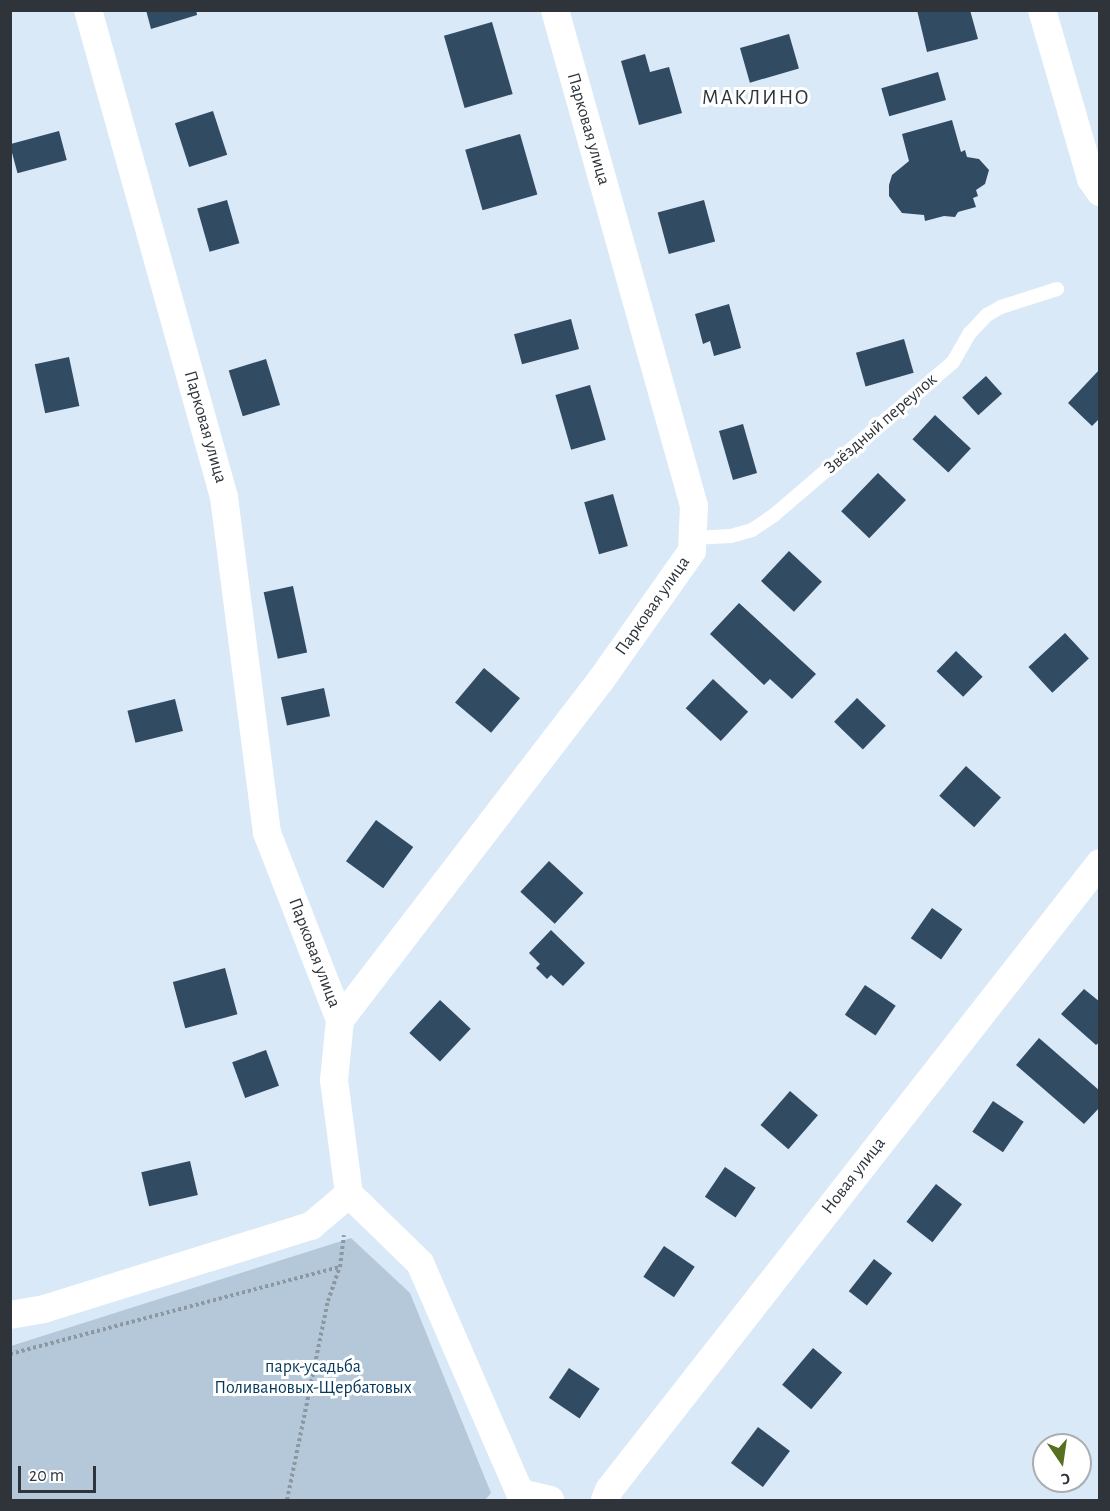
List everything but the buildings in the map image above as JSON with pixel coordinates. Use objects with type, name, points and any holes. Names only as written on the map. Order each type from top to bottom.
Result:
[{"type":"street","name":"Парковая улица","points":[[88,10],[224,497],[267,833],[340,1020],[334,1080],[349,1194]]},
{"type":"street","points":[[1042,10],[1092,179],[1100,192]]},
{"type":"street","name":"Парковая улица","points":[[340,1020],[601,680],[692,551],[694,506],[556,11]]},
{"type":"street","name":"Новая улица","points":[[600,1497],[1100,863]]},
{"type":"street","points":[[10,1315],[44,1309],[311,1226],[349,1194],[420,1263],[520,1493],[550,1500]]},
{"type":"lane","name":"Звёздный переулок","points":[[692,538],[731,536],[752,530],[774,515],[953,362],[970,333],[987,315],[1001,307],[1056,289]]},
{"type":"path","points":[[10,1354],[340,1267],[328,1301],[287,1500]]},
{"type":"green space","name":"парк-усадьба Поливановых-Щербатовых","points":[[351,1238],[410,1293],[491,1493],[485,1500],[11,1500],[11,1346]]},
{"type":"district","name":"МАКЛИНО","points":[[756,98]]}]
